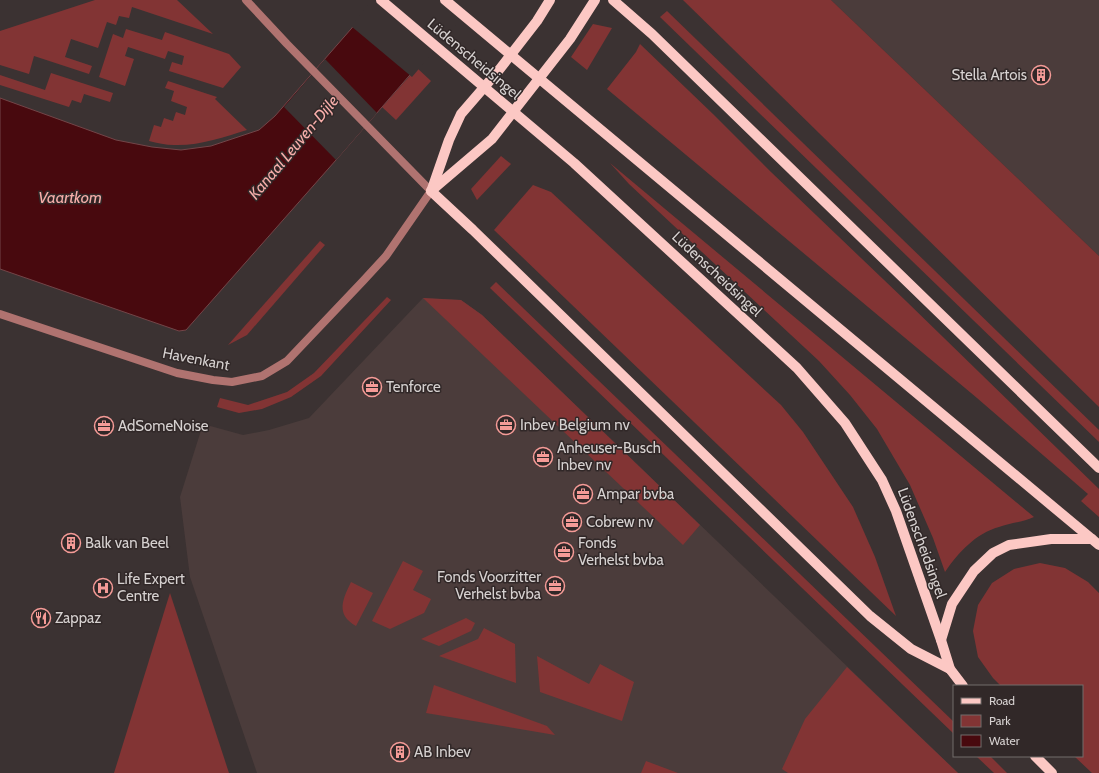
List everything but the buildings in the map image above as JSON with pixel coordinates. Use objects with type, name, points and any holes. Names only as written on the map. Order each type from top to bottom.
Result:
[{"type":"main road","name":"Lüdenscheidsingel","points":[[381,0],[574,163],[797,368],[845,423],[882,480],[896,511],[950,669]]},
{"type":"main road","name":"Lüdenscheidsingel","points":[[445,0],[1095,542]]},
{"type":"main road","points":[[431,191],[449,140],[461,114],[499,70],[537,21],[550,0]]},
{"type":"main road","points":[[431,191],[492,139],[570,39],[595,0]]},
{"type":"main road","points":[[613,0],[652,34],[1099,468]]},
{"type":"main road","points":[[431,191],[870,616],[911,649],[950,669],[962,685]]},
{"type":"main road","points":[[941,640],[952,604],[974,571],[993,553],[1009,545],[1051,539],[1095,542]]},
{"type":"main road","points":[[1036,757],[1052,773]]},
{"type":"street","points":[[246,0],[314,72],[431,191]]},
{"type":"street","name":"Havenkant","points":[[0,314],[178,373],[212,380],[232,382],[262,376],[287,361],[386,256],[431,191]]},
{"type":"shaded area","points":[[831,0],[1099,0],[1099,256]]},
{"type":"shaded area","points":[[423,298],[461,300],[482,315],[958,773],[257,773],[190,577],[180,497],[203,424],[243,435],[269,430],[309,418]]},
{"type":"green space","points":[[95,0],[177,0],[213,34],[132,7],[129,18],[119,16],[116,25],[107,22],[98,48],[71,39],[65,57],[92,66],[89,74],[34,56],[29,74],[0,65],[0,31]]},
{"type":"green space","points":[[683,0],[831,0],[1099,256],[1099,407]]},
{"type":"green space","points":[[667,11],[1099,430],[1099,442],[660,17]]},
{"type":"green space","points":[[593,24],[612,28],[587,70],[571,57]]},
{"type":"green space","points":[[126,29],[162,40],[165,32],[229,54],[241,67],[223,88],[169,71],[172,62],[182,65],[184,56],[168,51],[165,59],[128,47],[125,56],[134,59],[125,86],[99,77],[113,34],[123,38]]},
{"type":"green space","points":[[640,44],[1099,489],[1099,517],[1081,501],[1088,494],[977,398],[607,89],[636,52]]},
{"type":"green space","points":[[417,68],[431,81],[396,120],[382,107]]},
{"type":"green space","points":[[51,73],[113,93],[110,102],[84,94],[81,103],[72,100],[69,107],[0,85],[0,75],[45,90]]},
{"type":"green space","points":[[168,81],[217,97],[215,99],[247,130],[193,144],[171,145],[149,141],[154,125],[161,127],[164,118],[173,121],[176,112],[185,115],[187,107],[171,101],[174,91],[165,88]]},
{"type":"green space","points":[[501,156],[511,164],[477,200],[471,189]]},
{"type":"green space","points":[[610,163],[1034,517],[999,527],[983,534],[962,551],[945,572],[933,538],[910,485],[877,429],[850,395],[819,361],[629,184]]},
{"type":"green space","points":[[533,185],[551,192],[781,405],[803,432],[853,507],[875,557],[896,616],[494,230]]},
{"type":"green space","points":[[320,241],[325,245],[247,335],[228,345]]},
{"type":"green space","points":[[496,282],[953,721],[953,733],[490,288]]},
{"type":"green space","points":[[387,297],[391,300],[321,376],[291,397],[262,409],[239,413],[217,407],[220,398],[248,405],[287,392],[314,373]]},
{"type":"green space","points":[[423,298],[461,300],[482,315],[700,525],[683,545]]},
{"type":"green space","points":[[403,561],[423,571],[413,590],[431,599],[424,613],[390,629],[372,621]]},
{"type":"green space","points":[[1040,563],[1065,568],[1088,582],[1099,593],[1099,773],[1092,773],[1075,757],[1083,757],[1083,685],[1000,685],[978,657],[973,631],[978,605],[992,583],[1014,569]]},
{"type":"green space","points":[[351,582],[373,593],[356,626],[349,621],[343,611],[345,594]]},
{"type":"green space","points":[[170,593],[229,773],[114,773]]},
{"type":"green space","points":[[466,618],[475,623],[471,631],[439,646],[421,639]]},
{"type":"green space","points":[[484,628],[515,644],[516,683],[439,656],[478,639]]},
{"type":"green space","points":[[537,656],[589,684],[600,664],[634,682],[622,721],[540,692]]},
{"type":"green space","points":[[847,667],[958,773],[788,773],[782,769],[805,719]]},
{"type":"green space","points":[[434,685],[547,726],[555,735],[426,713]]},
{"type":"green space","points":[[977,757],[991,757],[1007,773],[994,773]]},
{"type":"green space","points":[[646,761],[678,773],[641,773]]},
{"type":"water","points":[[375,0],[475,0],[186,330],[179,331],[0,269],[0,98],[116,140],[152,147],[181,150],[211,146],[259,130],[275,116]]},
{"type":"pier","points":[[372,0],[477,0],[412,77],[351,26]]},
{"type":"pier","points":[[325,59],[377,113],[336,160],[284,107]]},
{"type":"place","name":"Stella Artois","points":[[1041,75]]},
{"type":"place","name":"Tenforce","points":[[372,387]]},
{"type":"place","name":"Inbev Belgium nv","points":[[506,425]]},
{"type":"place","name":"AdSomeNoise","points":[[104,426]]},
{"type":"place","name":"Anheuser-Busch Inbev nv","points":[[543,457]]},
{"type":"place","name":"Ampar bvba","points":[[583,494]]},
{"type":"place","name":"Cobrew nv","points":[[572,522]]},
{"type":"place","name":"Balk van Beel","points":[[71,543]]},
{"type":"place","name":"Fonds Verhelst bvba","points":[[564,552]]},
{"type":"place","name":"Fonds Voorzitter Verhelst bvba","points":[[555,586]]},
{"type":"place","name":"Life Expert Centre","points":[[103,588]]},
{"type":"place","name":"Zappaz","points":[[41,618]]},
{"type":"place","name":"AB Inbev","points":[[400,752]]},
{"type":"water label","name":"Kanaal Leuven-Dijle","points":[[293,147]]},
{"type":"water label","name":"Vaartkom","points":[[70,197]]}]
